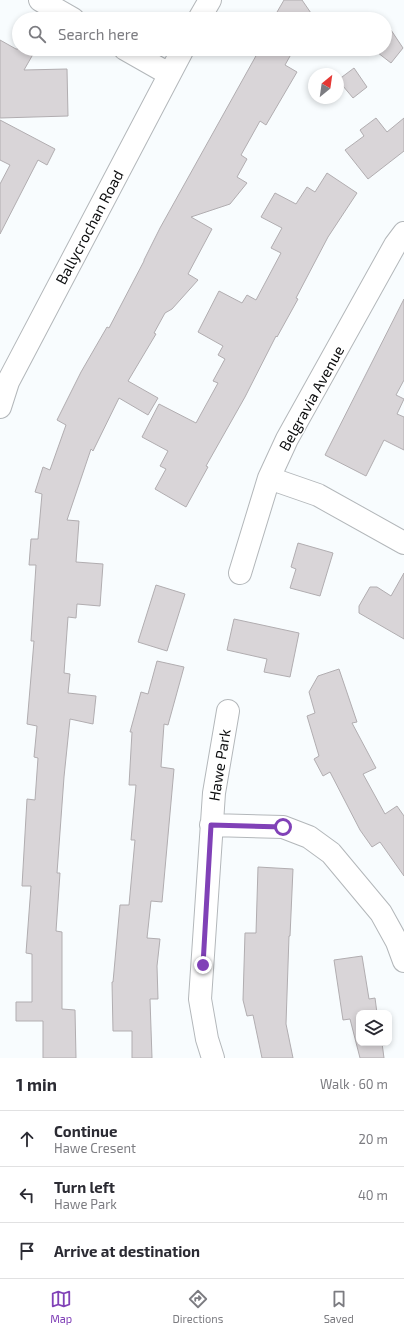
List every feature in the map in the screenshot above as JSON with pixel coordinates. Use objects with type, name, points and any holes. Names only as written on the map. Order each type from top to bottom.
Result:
[{"type":"street","points":[[40,0],[61,12]]},
{"type":"street","points":[[203,12],[210,0]]},
{"type":"street","points":[[137,56],[168,74]]},
{"type":"street","name":"Ballycrochan Road","points":[[0,407],[8,382],[178,56]]},
{"type":"street","name":"Belgravia Avenue","points":[[240,573],[269,478],[287,439],[395,245],[404,233]]},
{"type":"street","points":[[269,478],[318,495],[404,543]]},
{"type":"street","name":"Hawe Park","points":[[213,1058],[200,999],[214,793],[228,711]]},
{"type":"street","points":[[211,825],[283,827],[309,837],[331,853],[381,913],[397,942],[404,961]]},
{"type":"building","points":[[284,0],[302,0],[310,12],[277,12]]},
{"type":"building","points":[[392,32],[403,48],[391,63],[382,56],[392,56]]},
{"type":"building","points":[[0,40],[12,47],[12,56],[32,56],[24,70],[67,69],[68,116],[0,118]]},
{"type":"building","points":[[256,56],[290,56],[285,65],[297,72],[266,125],[260,121],[241,155],[247,159],[237,177],[247,183],[230,204],[191,217],[212,229],[188,274],[198,280],[172,309],[165,313],[154,333],[156,334],[128,381],[158,398],[148,415],[119,398],[93,451],[91,449],[67,520],[79,521],[76,562],[103,564],[100,606],[77,604],[76,618],[68,617],[64,673],[70,674],[68,693],[96,696],[93,724],[70,719],[57,873],[60,873],[56,931],[62,932],[62,1009],[75,1010],[76,1058],[43,1058],[43,1021],[16,1021],[16,1002],[32,1002],[32,954],[26,953],[31,886],[22,886],[27,799],[35,800],[38,758],[34,757],[37,726],[27,724],[34,641],[31,641],[36,565],[29,565],[31,539],[38,539],[42,494],[35,492],[43,467],[50,470],[66,425],[57,420],[81,372],[107,327],[109,328],[160,228]]},
{"type":"building","points":[[354,68],[367,87],[353,98],[344,87],[344,76]]},
{"type":"building","points":[[376,118],[387,132],[404,118],[404,151],[368,179],[345,150],[364,136],[360,130]]},
{"type":"building","points":[[0,120],[55,149],[47,165],[38,160],[0,234],[0,184],[10,165],[0,160]]},
{"type":"building","points":[[327,173],[357,193],[328,237],[296,298],[298,299],[277,337],[276,336],[245,397],[206,466],[208,467],[186,507],[155,489],[166,469],[160,466],[168,451],[142,437],[159,404],[196,423],[218,383],[213,381],[225,359],[218,355],[223,346],[198,332],[219,291],[242,303],[247,295],[256,300],[281,253],[271,248],[282,228],[261,217],[275,193],[296,204],[307,187],[315,192]]},
{"type":"building","points":[[404,299],[404,380],[396,395],[404,399],[397,414],[404,417],[404,450],[384,440],[366,476],[325,455]]},
{"type":"building","points":[[298,543],[333,553],[320,596],[290,588],[296,569],[291,567]]},
{"type":"building","points":[[404,573],[404,639],[359,613],[359,606],[370,587],[377,587],[391,596]]},
{"type":"building","points":[[156,585],[185,594],[167,651],[138,642]]},
{"type":"building","points":[[234,619],[299,633],[290,677],[264,672],[267,659],[227,650]]},
{"type":"building","points":[[157,661],[184,667],[168,725],[164,724],[161,767],[174,769],[162,902],[151,901],[147,938],[160,939],[157,966],[158,999],[150,999],[152,1058],[132,1058],[132,1031],[113,1031],[112,982],[120,905],[129,905],[135,840],[131,840],[136,785],[129,785],[132,732],[130,732],[141,692],[148,694]]},
{"type":"building","points":[[339,669],[357,722],[352,723],[376,768],[363,774],[385,814],[397,806],[404,816],[404,876],[380,842],[372,847],[360,830],[330,772],[323,776],[314,759],[319,756],[307,716],[315,713],[309,692],[318,676]]},
{"type":"building","points":[[258,867],[293,869],[286,1024],[293,1058],[262,1058],[253,1015],[247,1016],[243,1000],[245,933],[256,933]]},
{"type":"building","points":[[362,956],[369,999],[375,998],[377,1010],[356,1010],[356,1042],[350,1019],[343,1020],[334,960]]},
{"type":"building","points":[[357,1046],[382,1046],[384,1058],[360,1058]]},
{"type":"route","points":[[203,965],[211,825],[283,827]]}]
